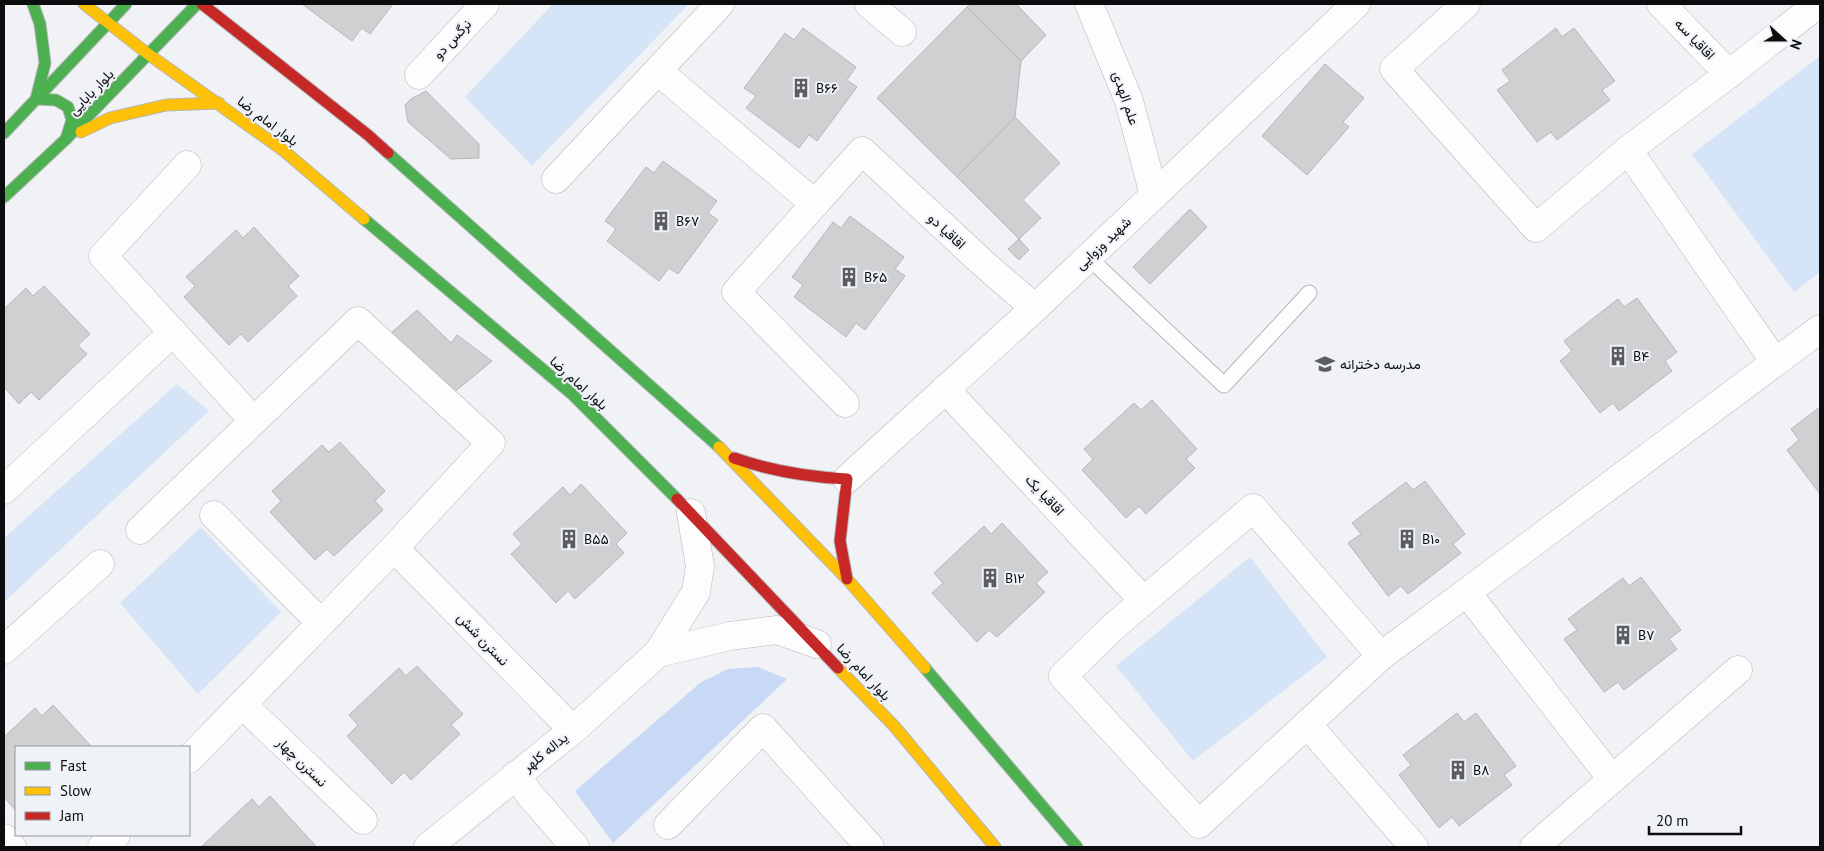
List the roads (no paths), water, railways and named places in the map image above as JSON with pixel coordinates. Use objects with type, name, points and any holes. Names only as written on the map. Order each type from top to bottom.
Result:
[{"type":"street","points":[[33,4],[40,24],[45,63],[36,99]]},
{"type":"street","name":"بلوار امام رضا","points":[[84,4],[148,54],[284,151],[572,394],[691,513],[895,727],[995,847]]},
{"type":"street","points":[[4,133],[126,4]]},
{"type":"street","name":"بلوار بابایی","points":[[4,198],[66,139],[197,4]]},
{"type":"street","points":[[202,4],[368,135],[728,455],[847,579],[954,701],[1077,847]]},
{"type":"street","name":"نرگس دو","points":[[419,75],[485,4]]},
{"type":"street","points":[[556,179],[720,4]]},
{"type":"street","points":[[869,4],[902,32]]},
{"type":"street","name":"علم الهدی","points":[[1089,4],[1130,101],[1154,195]]},
{"type":"street","name":"شهید وزوایی","points":[[847,479],[1035,308],[1356,4]]},
{"type":"street","points":[[1466,4],[1394,69],[1536,228],[1628,150],[1817,9]]},
{"type":"street","name":"اقاقیا سه","points":[[1661,4],[1729,74]]},
{"type":"street","points":[[658,71],[815,204],[736,292],[845,403]]},
{"type":"street","points":[[36,99],[51,98],[61,100],[70,108],[72,118],[66,139]]},
{"type":"street","points":[[66,139],[110,118],[166,105],[219,103]]},
{"type":"street","points":[[1628,150],[1774,362]]},
{"type":"street","name":"اقاقیا دو","points":[[815,204],[862,152],[985,265],[1035,308]]},
{"type":"street","points":[[187,165],[103,256],[254,421]]},
{"type":"street","points":[[140,530],[358,321],[491,443],[394,548],[320,622],[190,758]]},
{"type":"street","points":[[1382,656],[1253,508],[1113,627],[1063,676],[1199,824],[1382,656],[1820,329]]},
{"type":"street","points":[[4,490],[173,332]]},
{"type":"street","name":"اقاقیا یک","points":[[945,389],[1144,601]]},
{"type":"street","points":[[728,455],[760,468],[777,472],[815,478],[847,479],[840,541],[847,579]]},
{"type":"street","name":"یداله کلهر","points":[[428,847],[573,730],[658,653],[696,592],[700,566],[691,513]]},
{"type":"street","points":[[214,515],[320,622]]},
{"type":"street","name":"نسترن شش","points":[[394,548],[573,730]]},
{"type":"street","points":[[4,650],[100,564]]},
{"type":"street","points":[[1467,593],[1612,779]]},
{"type":"street","name":"یداله کلهر","points":[[658,653],[730,636],[777,630],[817,644]]},
{"type":"street","points":[[1534,847],[1738,670]]},
{"type":"street","name":"نسترن چهار","points":[[242,704],[363,820]]},
{"type":"street","points":[[1307,724],[1414,847]]},
{"type":"street","points":[[668,825],[763,728],[870,847]]},
{"type":"street","points":[[516,775],[530,795],[575,847]]},
{"type":"street","points":[[102,847],[116,836]]},
{"type":"street","points":[[118,836],[130,847]]},
{"type":"street","points":[[4,838],[12,847]]},
{"type":"lane","points":[[1088,257],[1224,385],[1309,293]]},
{"type":"place","name":"B۶۶","points":[[801,88]]},
{"type":"place","name":"B۶۷","points":[[661,221]]},
{"type":"place","name":"B۶۵","points":[[849,277]]},
{"type":"place","name":"B۴","points":[[1618,356]]},
{"type":"place","name":"مدرسه دخترانه","points":[[1325,364]]},
{"type":"place","name":"B۵۵","points":[[569,539]]},
{"type":"place","name":"B۱۰","points":[[1407,539]]},
{"type":"place","name":"B۱۲","points":[[990,578]]},
{"type":"place","name":"B۷","points":[[1623,635]]},
{"type":"place","name":"B۸","points":[[1458,770]]}]
